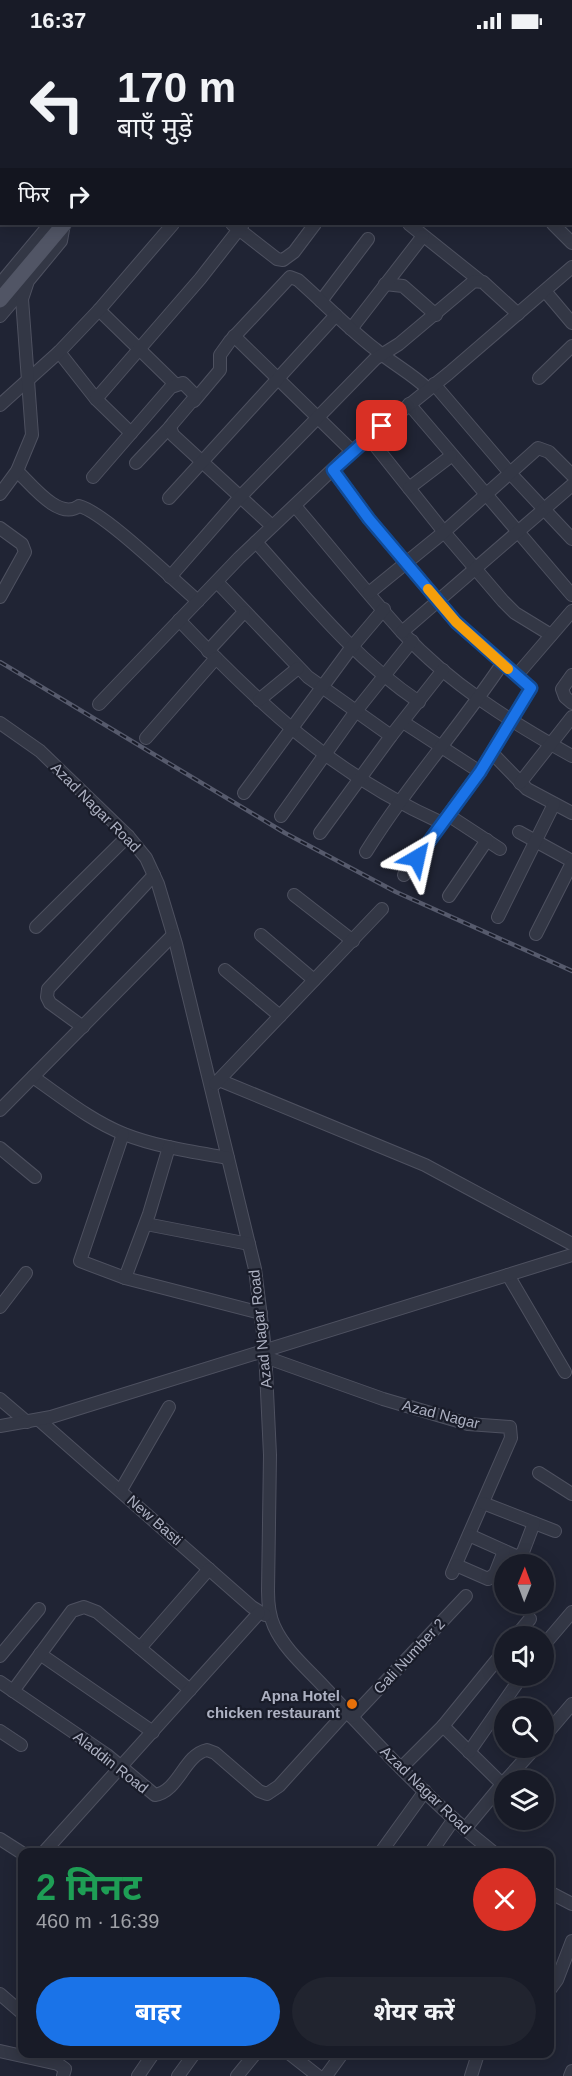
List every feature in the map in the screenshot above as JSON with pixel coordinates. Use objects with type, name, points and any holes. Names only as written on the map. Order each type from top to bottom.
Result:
[{"type":"main road","points":[[0,300],[63,225]]},
{"type":"street","points":[[0,284],[49,225]]},
{"type":"street","points":[[0,315],[61,241],[64,225]]},
{"type":"street","points":[[0,405],[59,352],[99,310],[172,225]]},
{"type":"street","points":[[96,399],[139,351],[238,225],[277,260],[283,260],[294,252],[314,225]]},
{"type":"street","points":[[410,225],[518,314]]},
{"type":"street","points":[[554,225],[572,243]]},
{"type":"street","points":[[351,329],[423,236]]},
{"type":"street","points":[[321,301],[368,239]]},
{"type":"street","points":[[283,260],[295,278],[351,329],[381,354],[431,387],[572,539]]},
{"type":"street","points":[[99,704],[272,526],[352,451],[572,267]]},
{"type":"street","points":[[136,463],[220,369],[220,355],[234,336],[285,280],[295,278]]},
{"type":"street","points":[[170,577],[240,497],[381,354],[393,348],[479,280]]},
{"type":"street","points":[[385,284],[403,286],[436,315]]},
{"type":"street","points":[[0,494],[17,471],[32,435],[23,288]]},
{"type":"street","points":[[545,291],[572,324]]},
{"type":"street","points":[[99,310],[175,384]]},
{"type":"street","points":[[169,498],[203,463],[276,378],[336,315]]},
{"type":"street","points":[[234,336],[352,451]]},
{"type":"street","points":[[538,378],[572,346]]},
{"type":"street","points":[[59,352],[96,399],[131,433]]},
{"type":"street","points":[[93,477],[175,384],[183,383],[194,393],[194,400]]},
{"type":"street","points":[[409,404],[517,534],[572,595]]},
{"type":"street","points":[[170,427],[173,435],[272,526]]},
{"type":"street","points":[[369,438],[444,532],[515,613],[551,635]]},
{"type":"street","points":[[369,593],[444,532],[538,448],[549,452],[572,475]]},
{"type":"street","points":[[409,488],[451,456]]},
{"type":"street","points":[[333,470],[438,601],[502,664],[531,688],[480,772],[404,875]]},
{"type":"street","points":[[17,471],[57,507],[65,511],[72,511],[79,506],[84,507],[107,522],[198,601]]},
{"type":"street","points":[[281,816],[384,675],[407,636],[438,601],[572,485]]},
{"type":"street","points":[[295,506],[407,636],[443,670],[512,721],[572,756]]},
{"type":"street","points":[[0,528],[22,544],[25,552],[0,597]]},
{"type":"street","points":[[256,542],[351,648],[419,702]]},
{"type":"street","points":[[217,582],[298,668],[322,688],[391,736]]},
{"type":"street","points":[[244,793],[351,648],[384,609]]},
{"type":"street","points":[[517,675],[572,611]]},
{"type":"street","points":[[146,738],[244,612]]},
{"type":"street","points":[[179,620],[259,700],[324,756],[397,802],[445,819],[501,849]]},
{"type":"street","points":[[366,852],[397,802],[479,698],[502,664]]},
{"type":"street","points":[[259,700],[298,668]]},
{"type":"street","points":[[320,833],[443,670]]},
{"type":"street","points":[[572,675],[562,689],[565,697],[572,703]]},
{"type":"street","points":[[520,783],[572,717]]},
{"type":"street","points":[[403,722],[480,772]]},
{"type":"street","name":"Azad Nagar Road","points":[[0,723],[40,751],[128,837],[146,858],[154,875],[173,935],[215,1084],[228,1158],[249,1244],[261,1313],[270,1455],[268,1591],[272,1619],[285,1645],[349,1714],[401,1768],[485,1848]]},
{"type":"street","points":[[492,753],[520,783],[572,813]]},
{"type":"street","points":[[498,917],[554,804]]},
{"type":"street","points":[[519,832],[572,862],[536,934]]},
{"type":"street","points":[[36,927],[128,837]]},
{"type":"street","points":[[449,896],[487,840]]},
{"type":"street","points":[[83,1028],[50,1003],[48,989],[154,875]]},
{"type":"street","points":[[294,896],[352,941]]},
{"type":"street","points":[[382,909],[215,1084],[425,1165],[572,1244]]},
{"type":"street","points":[[0,1110],[173,935]]},
{"type":"street","points":[[261,935],[314,980]]},
{"type":"street","points":[[225,970],[280,1016]]},
{"type":"street","points":[[33,1077],[88,1115],[123,1134],[170,1147],[228,1158]]},
{"type":"street","points":[[123,1134],[80,1256],[83,1263],[125,1278],[261,1313]]},
{"type":"street","points":[[125,1278],[146,1224],[170,1147]]},
{"type":"street","points":[[0,1148],[35,1177]]},
{"type":"street","points":[[146,1224],[249,1244]]},
{"type":"street","points":[[0,1426],[33,1421],[265,1353],[572,1255]]},
{"type":"street","points":[[0,1307],[26,1273]]},
{"type":"street","points":[[508,1275],[565,1372]]},
{"type":"street","name":"Azad Nagar","points":[[265,1353],[383,1399],[458,1421],[510,1427],[511,1437],[454,1569],[488,1579],[495,1574],[504,1551]]},
{"type":"street","name":"New Basti","points":[[0,1400],[33,1421],[121,1490],[259,1613],[272,1619]]},
{"type":"street","points":[[121,1490],[169,1407]]},
{"type":"street","points":[[538,1473],[572,1494]]},
{"type":"street","points":[[483,1503],[555,1532]]},
{"type":"street","points":[[468,1535],[518,1557],[522,1555],[534,1523]]},
{"type":"street","points":[[140,1648],[209,1569]]},
{"type":"street","name":"Gali Number 2","points":[[349,1714],[466,1596]]},
{"type":"street","points":[[13,1691],[72,1611],[84,1606],[97,1612],[190,1690]]},
{"type":"street","points":[[0,1656],[39,1608]]},
{"type":"street","points":[[554,1633],[572,1612]]},
{"type":"street","points":[[48,1848],[259,1613]]},
{"type":"street","points":[[524,1626],[530,1619]]},
{"type":"street","points":[[40,1654],[153,1732]]},
{"type":"street","points":[[401,1768],[443,1726],[494,1663]]},
{"type":"street","name":"Aladdin Road","points":[[0,1682],[122,1767],[155,1795],[161,1794],[195,1756],[207,1750],[215,1753],[259,1791],[267,1794],[279,1786],[349,1714]]},
{"type":"street","points":[[469,1752],[515,1686]]},
{"type":"street","points":[[554,1725],[572,1704]]},
{"type":"street","points":[[443,1726],[494,1776]]},
{"type":"street","points":[[0,1731],[21,1745]]},
{"type":"street","points":[[517,1770],[527,1758]]},
{"type":"street","points":[[384,1848],[425,1791]]},
{"type":"street","points":[[465,1829],[494,1796]]},
{"type":"street","points":[[434,1848],[454,1818]]},
{"type":"street","points":[[0,1839],[18,1850]]},
{"type":"street","points":[[554,1895],[572,1904]]},
{"type":"street","points":[[554,1984],[572,1941]]},
{"type":"street","points":[[0,1994],[18,2010]]},
{"type":"street","points":[[0,2051],[18,2053]]},
{"type":"street","points":[[138,2076],[150,2058]]},
{"type":"street","points":[[178,2076],[191,2058]]},
{"type":"street","points":[[237,2076],[252,2058]]},
{"type":"street","points":[[295,2058],[318,2076]]},
{"type":"street","points":[[326,2076],[339,2058]]},
{"type":"street","points":[[471,2076],[477,2058]]},
{"type":"street","points":[[61,2059],[65,2069],[63,2076]]},
{"type":"street","points":[[570,2076],[572,2071]]},
{"type":"railway","points":[[0,662],[285,833],[396,892],[572,971]]},
{"type":"slow traffic","points":[[428,589],[456,622],[508,669]]},
{"type":"place","name":"Apna Hotel chicken restaurant","points":[[352,1704]]},
{"type":"route","points":[[382,426],[333,470],[369,519],[456,622],[531,688],[530,694],[480,772],[417,858]]}]
